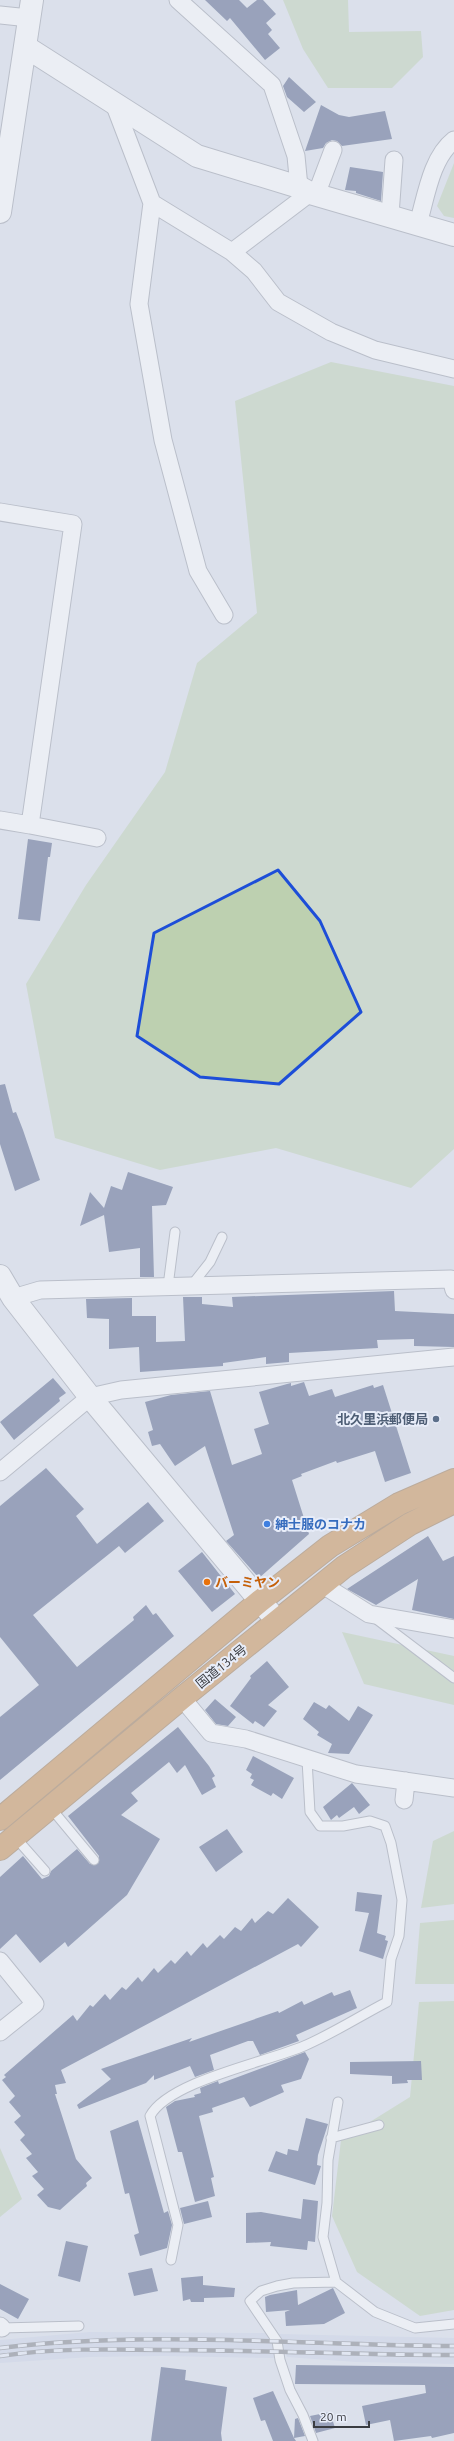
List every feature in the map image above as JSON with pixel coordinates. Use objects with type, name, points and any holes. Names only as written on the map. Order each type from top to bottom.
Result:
[{"type":"highway","name":"国道134号","points":[[0,1819],[260,1601],[330,1546],[399,1504],[454,1480]]},
{"type":"highway","name":"国道134号","points":[[7,1843],[182,1698],[344,1567],[410,1524],[454,1502]]},
{"type":"street","points":[[178,0],[272,85],[308,192]]},
{"type":"street","points":[[0,15],[30,9],[26,47],[3,165],[0,212]]},
{"type":"street","points":[[26,47],[116,106],[197,156],[308,192],[454,235]]},
{"type":"street","points":[[116,106],[152,203],[139,304],[163,440],[198,571],[224,615]]},
{"type":"street","points":[[418,224],[433,175],[444,148],[454,140]]},
{"type":"street","points":[[232,252],[308,192],[333,150]]},
{"type":"street","points":[[390,215],[394,160]]},
{"type":"street","points":[[152,203],[232,252],[254,271],[278,302],[331,332],[375,350],[453,366]]},
{"type":"street","points":[[0,512],[73,524],[30,825]]},
{"type":"street","points":[[0,820],[97,838]]},
{"type":"street","points":[[0,1276],[13,1298],[90,1397],[277,1621]]},
{"type":"street","points":[[13,1298],[40,1290],[451,1279],[454,1290]]},
{"type":"street","points":[[0,1472],[90,1397],[121,1390],[454,1357]]},
{"type":"street","points":[[323,1585],[369,1614],[454,1629]]},
{"type":"street","points":[[182,1698],[211,1733],[246,1739],[307,1760],[356,1774],[454,1788]]},
{"type":"street","points":[[404,1800],[406,1781]]},
{"type":"street","points":[[0,1961],[35,2004],[0,2032]]},
{"type":"lane","points":[[168,1286],[176,1232]]},
{"type":"lane","points":[[191,1286],[210,1262],[222,1237]]},
{"type":"lane","points":[[369,1614],[454,1678]]},
{"type":"lane","points":[[171,2260],[178,2225],[150,2116],[153,2110],[169,2096],[230,2070],[304,2046],[388,2002],[391,1959],[399,1936],[402,1900],[391,1843],[385,1826],[370,1821],[343,1826],[320,1826],[310,1812],[307,1760]]},
{"type":"lane","points":[[50,1807],[94,1860]]},
{"type":"lane","points":[[7,1843],[45,1871]]},
{"type":"lane","points":[[338,2102],[328,2160],[327,2203],[322,2237],[336,2282],[375,2312],[415,2328],[454,2324]]},
{"type":"lane","points":[[331,2138],[379,2125]]},
{"type":"lane","points":[[313,2441],[303,2415],[290,2390],[280,2360],[277,2341],[250,2301],[261,2291],[277,2286],[293,2283],[336,2282]]},
{"type":"lane","points":[[1,2327],[79,2326]]},
{"type":"highlighted area","points":[[278,870],[320,921],[361,1012],[279,1084],[200,1077],[137,1036],[154,933]]},
{"type":"shaded area","points":[[90,2332],[267,2333],[272,2341],[275,2358],[162,2356],[90,2357],[0,2363],[0,2340]]},
{"type":"shaded area","points":[[279,2334],[454,2338],[454,2364],[356,2362],[287,2357]]},
{"type":"green space","points":[[283,0],[348,0],[349,32],[421,31],[423,57],[392,88],[328,88],[303,49]]},
{"type":"green space","points":[[454,163],[454,218],[444,216],[437,206]]},
{"type":"green space","points":[[331,362],[454,386],[454,1149],[411,1188],[276,1148],[160,1170],[55,1138],[26,984],[86,885],[165,772],[197,663],[257,613],[235,401]]},
{"type":"green space","points":[[342,1632],[454,1656],[454,1705],[364,1684]]},
{"type":"green space","points":[[454,1831],[454,1904],[421,1908],[433,1841]]},
{"type":"green space","points":[[454,1920],[454,1984],[415,1984],[420,1923]]},
{"type":"green space","points":[[454,2001],[454,2310],[420,2316],[357,2272],[332,2216],[341,2140],[410,2097],[419,2002]]},
{"type":"green space","points":[[0,2148],[22,2199],[0,2217]]},
{"type":"building","points":[[205,0],[239,0],[247,8],[257,0],[263,0],[276,14],[266,23],[272,30],[268,34],[280,48],[265,60],[230,18],[227,21]]},
{"type":"building","points":[[289,77],[316,102],[304,112],[287,97],[283,86]]},
{"type":"building","points":[[321,105],[339,115],[349,117],[385,111],[392,139],[342,146],[337,141],[332,140],[326,143],[323,148],[305,151]]},
{"type":"building","points":[[350,167],[383,172],[381,201],[356,193],[356,191],[345,190]]},
{"type":"building","points":[[28,839],[52,843],[50,857],[48,857],[40,921],[18,919]]},
{"type":"building","points":[[5,1084],[13,1113],[16,1112],[40,1180],[15,1191],[0,1144],[0,1085]]},
{"type":"building","points":[[128,1172],[173,1187],[166,1205],[152,1206],[154,1277],[140,1277],[140,1248],[109,1252],[104,1215],[80,1226],[90,1192],[104,1208],[111,1186],[122,1190]]},
{"type":"building","points":[[394,1291],[395,1311],[454,1314],[454,1347],[414,1346],[414,1339],[377,1340],[378,1348],[289,1353],[289,1362],[266,1364],[266,1357],[223,1363],[223,1366],[140,1372],[139,1347],[109,1349],[109,1319],[87,1318],[86,1299],[132,1298],[132,1316],[156,1316],[156,1342],[185,1341],[183,1297],[202,1297],[202,1304],[233,1307],[232,1297]]},
{"type":"building","points":[[53,1378],[66,1393],[59,1398],[60,1401],[14,1440],[0,1422]]},
{"type":"building","points":[[304,1382],[309,1396],[332,1389],[335,1397],[373,1385],[374,1388],[383,1385],[411,1473],[385,1482],[375,1451],[337,1463],[336,1461],[301,1474],[302,1476],[292,1480],[309,1534],[259,1578],[226,1541],[234,1535],[205,1446],[175,1466],[160,1444],[152,1446],[148,1432],[153,1430],[145,1402],[171,1395],[210,1391],[232,1465],[262,1454],[254,1429],[269,1424],[259,1392],[291,1383],[291,1386]]},
{"type":"building","points":[[46,1468],[84,1509],[76,1516],[97,1544],[148,1502],[164,1521],[125,1553],[119,1546],[33,1615],[77,1667],[134,1620],[133,1617],[146,1605],[153,1615],[156,1613],[174,1636],[0,1780],[0,1717],[39,1685],[0,1637],[0,1506]]},
{"type":"building","points":[[428,1536],[443,1561],[454,1556],[454,1619],[412,1610],[418,1579],[376,1605],[347,1589]]},
{"type":"building","points":[[202,1552],[235,1594],[212,1612],[178,1571]]},
{"type":"building","points":[[267,1661],[289,1687],[268,1705],[277,1711],[264,1727],[255,1721],[253,1724],[230,1706],[251,1678],[250,1676]]},
{"type":"building","points":[[215,1699],[236,1717],[228,1726],[216,1724],[205,1710]]},
{"type":"building","points":[[314,1702],[326,1709],[329,1705],[349,1721],[358,1706],[373,1715],[349,1754],[328,1753],[332,1744],[317,1735],[319,1732],[303,1719]]},
{"type":"building","points":[[178,1727],[209,1766],[215,1776],[212,1778],[216,1787],[202,1795],[185,1765],[177,1773],[169,1762],[131,1793],[138,1801],[121,1815],[160,1839],[127,1895],[68,1947],[65,1942],[40,1963],[16,1934],[0,1949],[0,1877],[23,1856],[42,1879],[49,1876],[51,1871],[77,1849],[90,1864],[98,1864],[99,1856],[68,1816]]},
{"type":"building","points":[[253,1756],[294,1778],[282,1799],[273,1793],[271,1796],[251,1785],[254,1780],[250,1778],[252,1774],[246,1770]]},
{"type":"building","points":[[352,1783],[370,1805],[359,1814],[354,1807],[339,1818],[337,1815],[331,1820],[323,1807]]},
{"type":"building","points":[[227,1829],[243,1852],[216,1872],[199,1847]]},
{"type":"building","points":[[357,1892],[382,1895],[377,1933],[386,1936],[385,1940],[388,1941],[383,1959],[359,1951],[369,1913],[355,1911]]},
{"type":"building","points":[[288,1898],[319,1927],[301,1947],[298,1944],[61,2070],[66,2083],[55,2085],[57,2094],[55,2094],[76,2159],[92,2178],[86,2183],[87,2186],[60,2210],[48,2207],[37,2195],[44,2189],[32,2176],[38,2172],[26,2158],[32,2154],[20,2140],[25,2135],[14,2122],[21,2116],[9,2102],[15,2096],[2,2080],[6,2077],[4,2075],[73,2015],[77,2021],[90,2005],[93,2007],[105,1994],[110,2000],[122,1987],[126,1990],[138,1977],[142,1982],[154,1968],[158,1973],[171,1960],[175,1964],[187,1951],[191,1956],[203,1943],[207,1948],[220,1935],[224,1939],[235,1927],[241,1931],[252,1918],[255,1923],[268,1911],[273,1914]]},
{"type":"building","points":[[350,1990],[357,2008],[296,2035],[299,2041],[260,2055],[253,2041],[248,2041],[210,2055],[214,2070],[195,2077],[190,2066],[154,2080],[154,2075],[146,2083],[79,2109],[77,2105],[111,2079],[101,2069],[192,2038],[189,2042],[278,2011],[279,2013],[302,2001],[304,2005],[332,1992],[334,1996]]},
{"type":"building","points":[[305,2052],[309,2059],[301,2079],[281,2085],[284,2092],[250,2107],[244,2097],[212,2108],[213,2112],[199,2116],[214,2177],[211,2178],[215,2196],[195,2202],[182,2152],[178,2152],[166,2107],[175,2101],[195,2097],[194,2095],[201,2093],[200,2088],[218,2081],[219,2084]]},
{"type":"building","points":[[421,2061],[422,2080],[407,2080],[408,2083],[392,2084],[392,2076],[350,2074],[350,2062]]},
{"type":"building","points":[[306,2118],[328,2124],[318,2155],[317,2165],[321,2166],[315,2185],[268,2171],[276,2151],[287,2155],[288,2149],[298,2151]]},
{"type":"building","points":[[138,2120],[164,2213],[168,2211],[172,2225],[167,2248],[140,2256],[134,2235],[139,2233],[129,2193],[125,2194],[110,2131]]},
{"type":"building","points":[[303,2199],[318,2201],[315,2242],[308,2241],[307,2250],[270,2246],[271,2242],[246,2243],[246,2213],[261,2212],[301,2219]]},
{"type":"building","points":[[208,2201],[212,2217],[184,2224],[180,2208]]},
{"type":"building","points":[[66,2241],[88,2246],[80,2282],[58,2276]]},
{"type":"building","points":[[152,2268],[158,2291],[134,2296],[128,2273]]},
{"type":"building","points":[[203,2276],[203,2285],[235,2288],[234,2297],[204,2298],[204,2302],[191,2302],[190,2299],[183,2301],[181,2278]]},
{"type":"building","points":[[0,2284],[29,2299],[18,2319],[0,2309]]},
{"type":"building","points":[[333,2288],[345,2313],[324,2324],[286,2326],[285,2312],[290,2310],[266,2312],[265,2297],[270,2295],[297,2290],[298,2305]]},
{"type":"building","points":[[296,2365],[454,2367],[454,2433],[432,2438],[431,2436],[394,2441],[390,2420],[366,2425],[362,2406],[426,2393],[425,2385],[295,2384]]},
{"type":"building","points":[[161,2367],[186,2370],[185,2380],[227,2387],[221,2433],[222,2441],[151,2441]]},
{"type":"building","points":[[273,2391],[296,2441],[273,2441],[265,2420],[261,2421],[253,2398]]},
{"type":"building","points":[[330,2412],[335,2428],[316,2433],[310,2416]]},
{"type":"building","points":[[298,2418],[305,2436],[294,2438],[295,2419]]},
{"type":"railway","points":[[0,2348],[56,2343],[170,2339],[454,2346]]},
{"type":"railway","points":[[0,2356],[62,2350],[104,2349],[454,2355]]},
{"type":"place","name":"北久里浜郵便局","points":[[436,1419]]},
{"type":"place","name":"紳士服のコナカ","points":[[267,1524]]},
{"type":"place","name":"バーミヤン","points":[[207,1582]]}]
